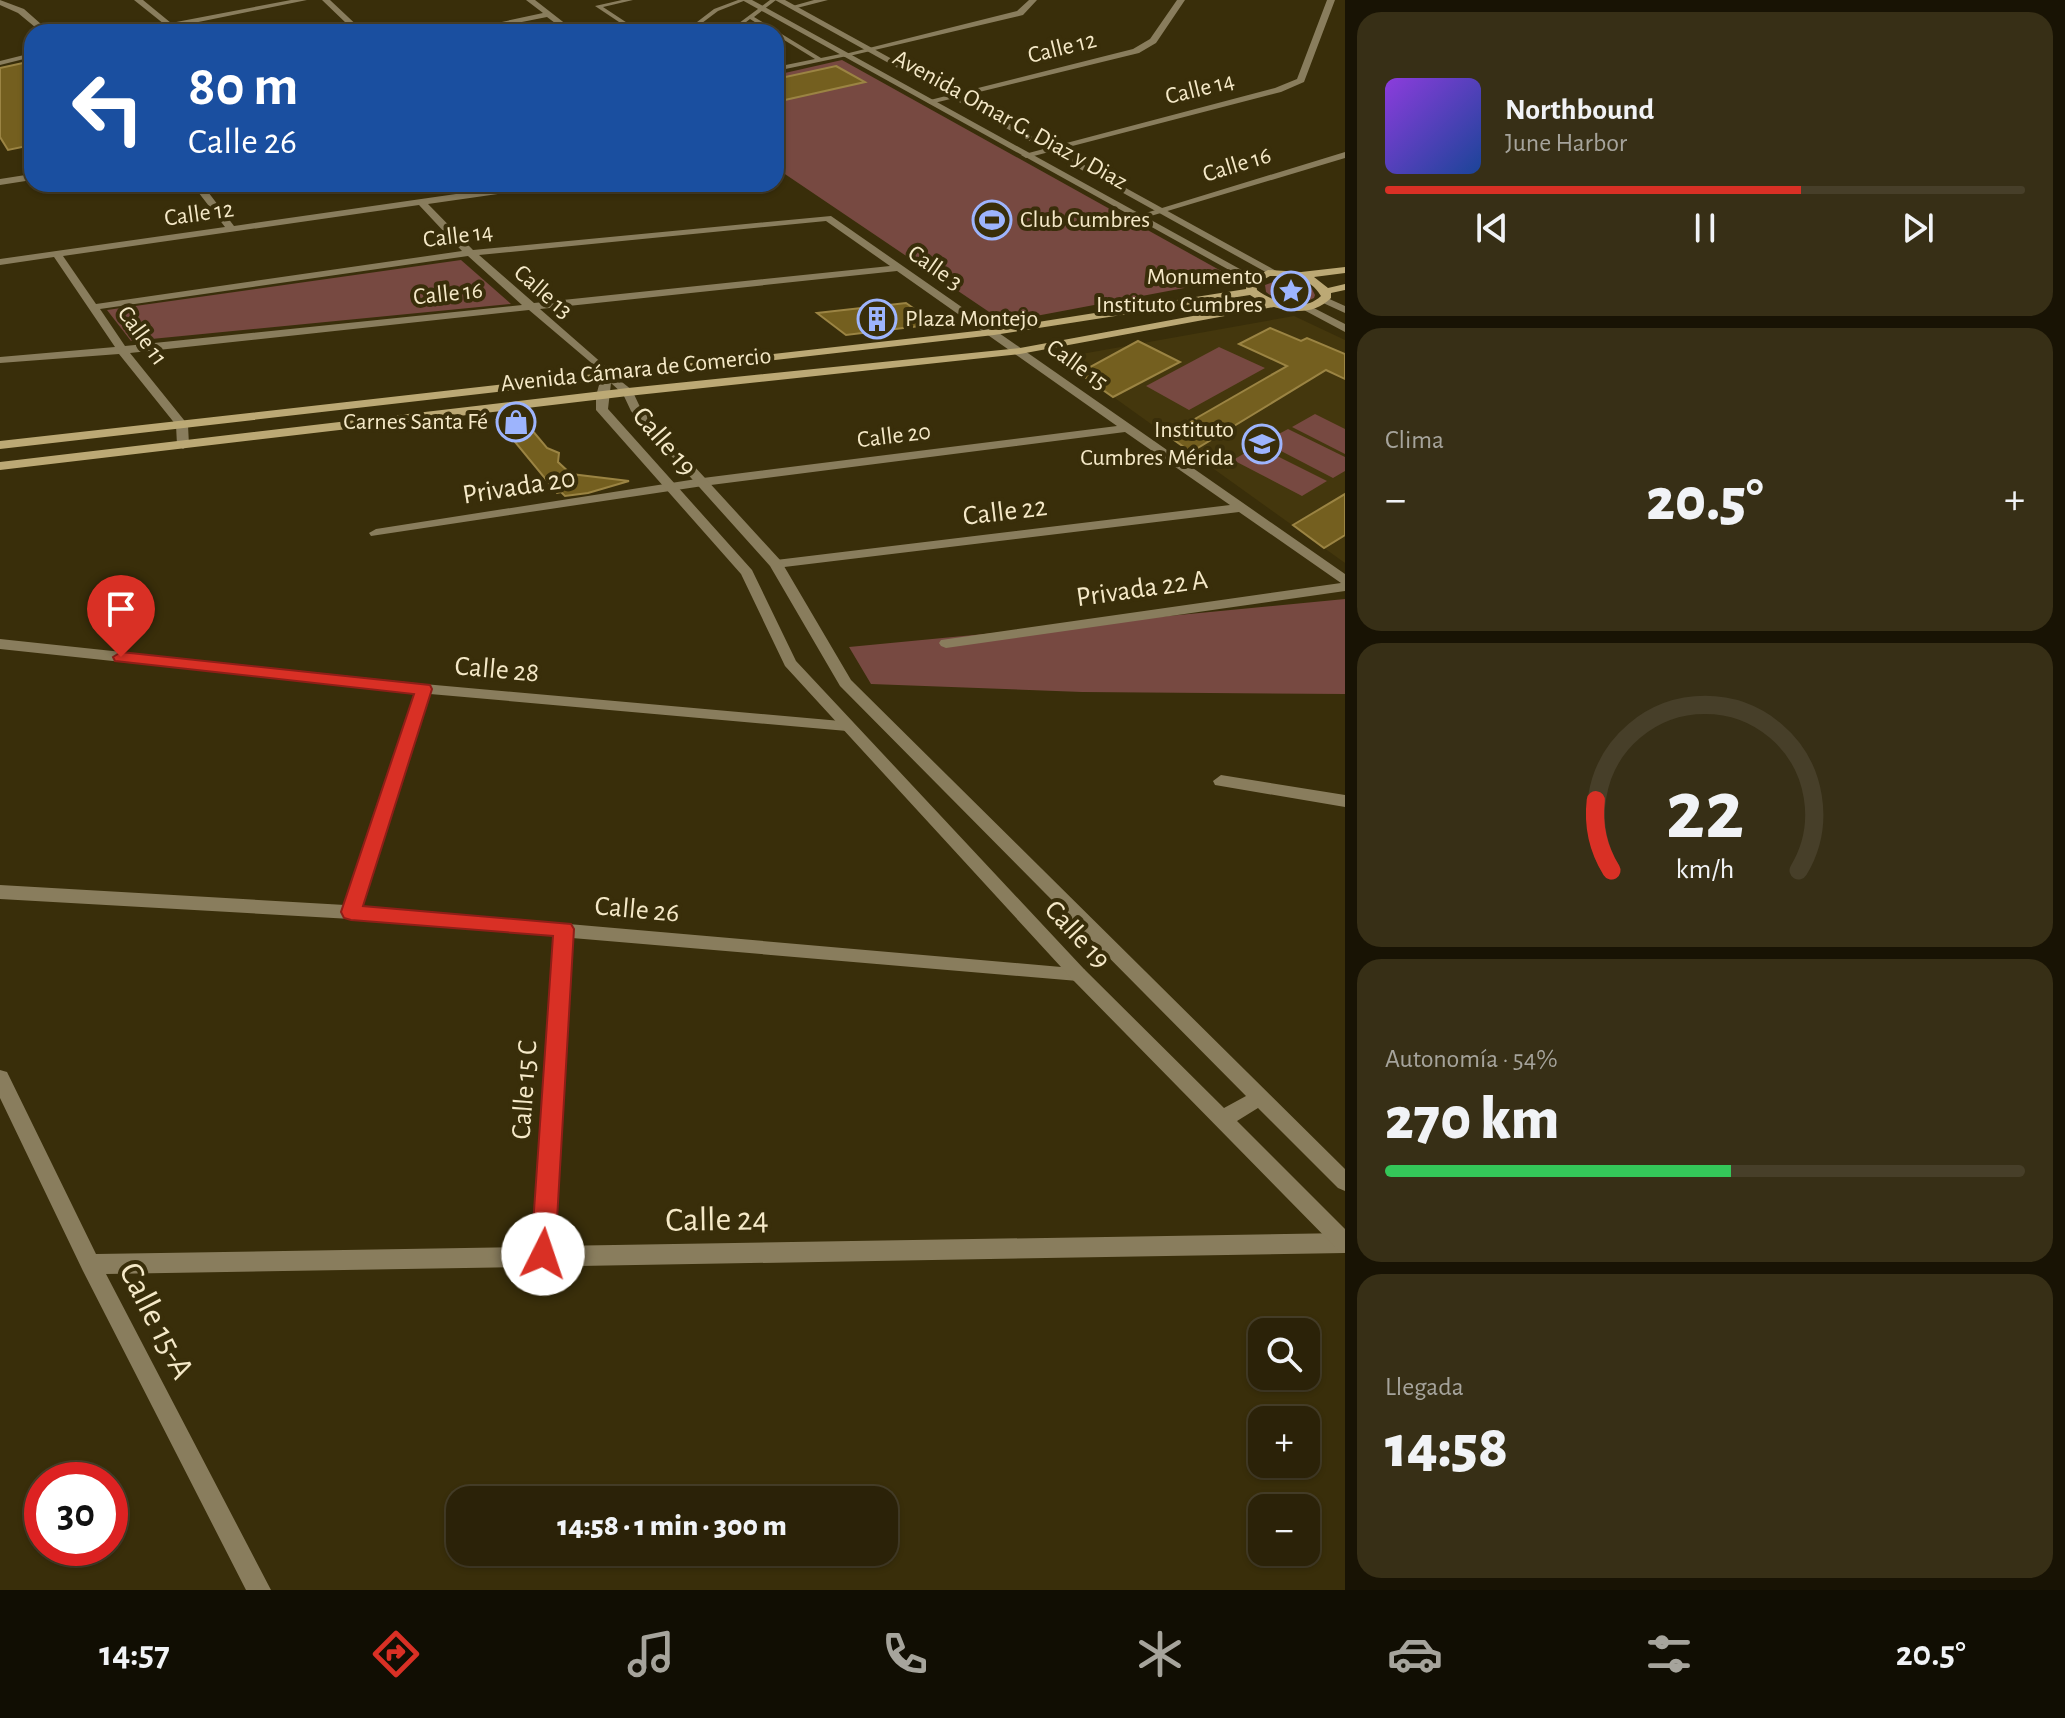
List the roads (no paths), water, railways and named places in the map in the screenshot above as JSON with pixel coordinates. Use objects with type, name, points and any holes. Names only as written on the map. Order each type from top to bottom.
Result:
[{"type":"main road","points":[[1275,273],[1298,275],[1345,270]]},
{"type":"main road","name":"Avenida Cámara de Comercio","points":[[0,445],[994,332],[1253,285],[1275,273]]},
{"type":"main road","points":[[1298,275],[1316,282],[1326,296]]},
{"type":"main road","points":[[1253,285],[1275,304],[1306,307],[1345,287]]},
{"type":"main road","name":"Avenida Cámara de Comercio","points":[[0,466],[628,392],[1020,351],[1275,304]]},
{"type":"street","points":[[138,0],[167,24]]},
{"type":"street","points":[[179,24],[303,0]]},
{"type":"street","points":[[326,0],[351,24]]},
{"type":"street","points":[[530,0],[563,24]]},
{"type":"street","name":"Avenida Omar G. Diaz y Diaz","points":[[744,0],[1141,216],[1253,285]]},
{"type":"street","name":"Avenida Omar G. Diaz y Diaz","points":[[776,0],[1275,273]]},
{"type":"street","points":[[793,7],[824,0]]},
{"type":"street","points":[[845,55],[1020,13],[1033,0]]},
{"type":"street","name":"Calle 12","points":[[930,101],[1136,51],[1153,41],[1181,0]]},
{"type":"street","name":"Calle 14","points":[[1026,155],[1278,90],[1301,80],[1331,0]]},
{"type":"street","points":[[0,2],[21,11],[36,24]]},
{"type":"street","points":[[500,24],[551,14]]},
{"type":"street","points":[[0,63],[24,57]]},
{"type":"street","name":"Calle 16","points":[[1141,216],[1345,155]]},
{"type":"street","points":[[0,182],[24,178]]},
{"type":"street","points":[[203,192],[232,229]]},
{"type":"street","name":"Calle 12","points":[[0,262],[484,192]]},
{"type":"street","name":"Calle 13","points":[[421,202],[470,253],[608,374]]},
{"type":"street","name":"Calle 14","points":[[94,307],[470,253],[828,218]]},
{"type":"street","name":"Calle 3","points":[[828,218],[1020,351]]},
{"type":"street","name":"Calle 11","points":[[57,254],[122,350],[182,425]]},
{"type":"street","name":"Calle 16","points":[[0,360],[122,350],[900,268]]},
{"type":"street","points":[[1326,296],[1345,310]]},
{"type":"street","points":[[1306,307],[1345,329]]},
{"type":"street","name":"Calle 15","points":[[1020,351],[1345,580]]},
{"type":"street","name":"Calle 19","points":[[1345,1182],[845,683],[776,564],[635,408],[628,392],[608,374],[602,410],[668,488],[747,573],[790,663],[1078,974],[1345,1243]]},
{"type":"street","points":[[182,425],[183,445]]},
{"type":"street","name":"Calle 20","points":[[668,488],[1127,428]]},
{"type":"street","name":"Privada 20","points":[[376,533],[668,488]]},
{"type":"street","name":"Calle 22","points":[[776,564],[1240,508]]},
{"type":"street","name":"Privada 22 A","points":[[946,643],[1345,587]]},
{"type":"street","name":"Calle 28","points":[[0,644],[424,689],[847,726]]},
{"type":"street","points":[[351,912],[424,689]]},
{"type":"street","points":[[1221,781],[1345,801]]},
{"type":"street","name":"Calle 26","points":[[0,892],[351,912],[1078,974]]},
{"type":"street","name":"Calle 15 C","points":[[543,1254],[564,929]]},
{"type":"street","name":"Calle 15-A","points":[[0,1078],[90,1264],[259,1590]]},
{"type":"street","points":[[1222,1120],[1260,1097]]},
{"type":"street","name":"Calle 24","points":[[90,1264],[543,1254],[1345,1243]]},
{"type":"lane","points":[[626,24],[598,6],[630,0]]},
{"type":"lane","points":[[698,24],[716,10],[744,0]]},
{"type":"lane","points":[[741,24],[776,0]]},
{"type":"lane","points":[[750,17],[762,24]]},
{"type":"lane","points":[[784,38],[820,60]]},
{"type":"lane","points":[[784,67],[845,55]]},
{"type":"place","name":"Club Cumbres","points":[[992,220]]},
{"type":"place","name":"Monumento Instituto Cumbres","points":[[1291,291]]},
{"type":"place","name":"Plaza Montejo","points":[[877,319]]},
{"type":"place","name":"Carnes Santa Fé","points":[[516,422]]},
{"type":"place","name":"Instituto Cumbres Mérida","points":[[1262,444]]}]
